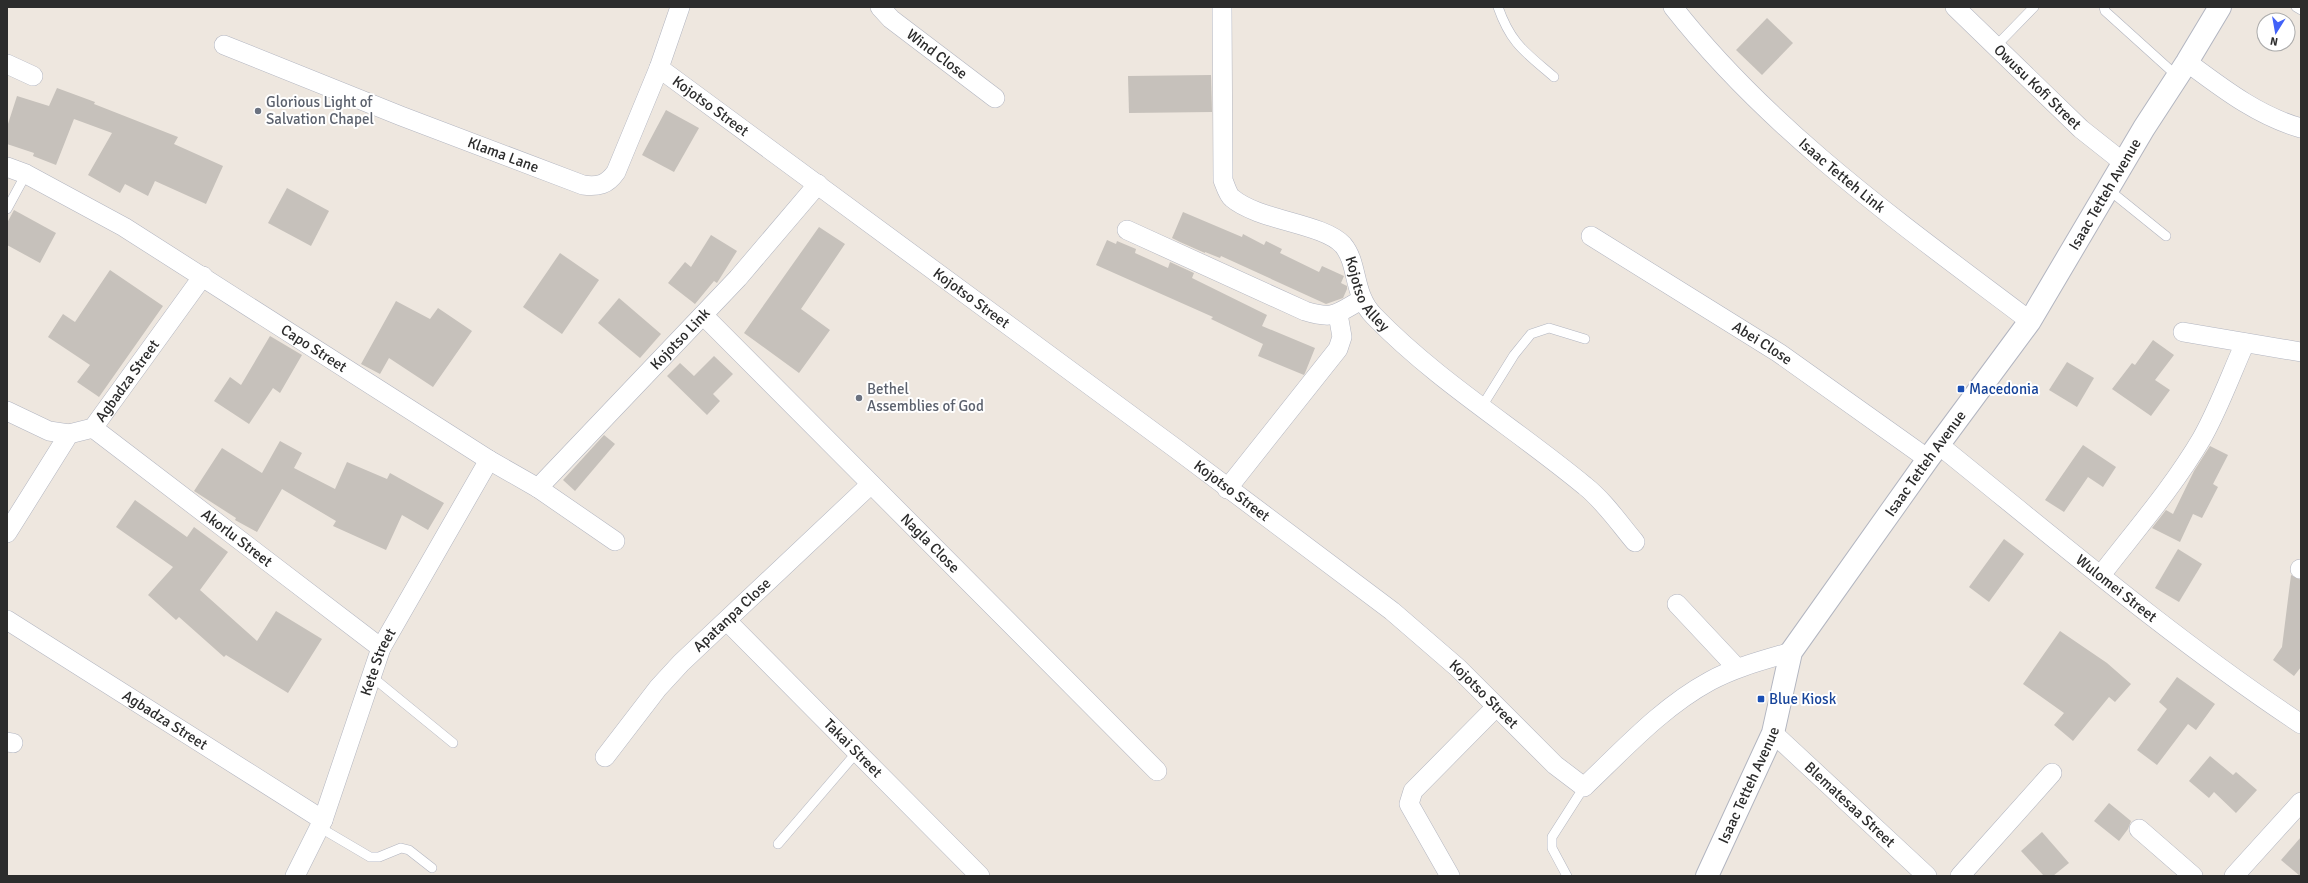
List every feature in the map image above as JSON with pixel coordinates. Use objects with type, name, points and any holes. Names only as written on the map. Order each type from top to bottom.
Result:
[{"type":"street","name":"Klama Lane","points":[[224,45],[401,116],[583,185],[596,186],[610,182],[616,172],[659,68],[680,7]]},
{"type":"street","name":"Wind Close","points":[[880,7],[891,19],[995,98]]},
{"type":"street","name":"Kojotso Alley","points":[[1222,7],[1223,180],[1231,198],[1253,210],[1328,235],[1343,245],[1353,266],[1361,300],[1395,337],[1481,408],[1586,486],[1635,542]]},
{"type":"street","name":"Isaac Tetteh Link","points":[[1673,7],[1746,89],[1817,157],[1885,213],[2030,321]]},
{"type":"street","name":"Owusu Kofi Street","points":[[1955,7],[2081,129],[2124,163]]},
{"type":"street","name":"Isaac Tetteh Avenue","points":[[1707,876],[1773,733],[1791,652],[1933,452],[2030,321],[2124,163],[2220,7]]},
{"type":"street","points":[[7,64],[33,76]]},
{"type":"street","name":"Kojotso Street","points":[[659,68],[818,184],[1392,611],[1458,668],[1555,765],[1584,787]]},
{"type":"street","points":[[2182,69],[2265,114],[2301,128]]},
{"type":"street","name":"Capo Street","points":[[7,167],[26,174],[124,227],[489,460],[538,488],[615,541]]},
{"type":"street","name":"Kojotso Link","points":[[538,488],[769,244],[818,184]]},
{"type":"street","points":[[1127,230],[1305,311],[1323,316],[1338,314],[1361,300]]},
{"type":"street","name":"Abei Close","points":[[1591,236],[1779,353],[1933,452]]},
{"type":"street","name":"Agbadza Street","points":[[69,434],[93,428],[202,276]]},
{"type":"street","points":[[1228,489],[1338,349],[1342,337],[1338,314]]},
{"type":"street","name":"Nagla Close","points":[[703,315],[1157,771]]},
{"type":"street","points":[[2183,332],[2301,352]]},
{"type":"street","points":[[2101,575],[2167,488],[2202,438],[2218,408],[2245,343]]},
{"type":"street","points":[[7,410],[49,431],[69,434],[10,521]]},
{"type":"street","name":"Akorlu Street","points":[[93,428],[381,648]]},
{"type":"street","name":"Wulomei Street","points":[[1933,452],[2101,575],[2248,689],[2301,724]]},
{"type":"street","name":"Kete Street","points":[[295,876],[321,823],[381,648],[489,460]]},
{"type":"street","name":"Apatanpa Close","points":[[605,757],[658,688],[871,484]]},
{"type":"street","points":[[1677,604],[1737,668]]},
{"type":"street","name":"Agbadza Street","points":[[7,620],[321,823]]},
{"type":"street","name":"Takai Street","points":[[727,621],[980,876]]},
{"type":"street","points":[[1584,787],[1635,738],[1670,708],[1710,681],[1737,668],[1791,652]]},
{"type":"street","points":[[1450,876],[1409,804],[1413,791],[1496,707]]},
{"type":"street","name":"Blematesaa Street","points":[[1773,733],[1927,876]]},
{"type":"street","points":[[1960,876],[2052,773]]},
{"type":"street","points":[[2234,876],[2301,802]]},
{"type":"street","points":[[2139,829],[2193,876]]},
{"type":"lane","points":[[1498,7],[1505,28],[1517,45],[1554,78]]},
{"type":"lane","points":[[1995,47],[2034,7]]},
{"type":"lane","points":[[2104,7],[2105,11],[2182,69]]},
{"type":"lane","points":[[2296,7],[2301,10]]},
{"type":"lane","points":[[7,209],[26,174]]},
{"type":"lane","points":[[2109,190],[2166,236]]},
{"type":"lane","points":[[1481,408],[1514,355],[1531,334],[1549,328],[1585,339]]},
{"type":"lane","points":[[371,676],[453,743]]},
{"type":"lane","points":[[778,844],[857,752]]},
{"type":"lane","points":[[1567,876],[1552,848],[1552,837],[1584,787]]},
{"type":"lane","points":[[321,823],[370,857],[379,857],[401,848],[409,850],[432,868]]},
{"type":"building","points":[[1767,18],[1793,43],[1762,75],[1736,50]]},
{"type":"building","points":[[1211,75],[1212,112],[1129,113],[1128,76]]},
{"type":"building","points":[[57,88],[95,102],[94,104],[178,137],[174,144],[223,166],[206,204],[155,181],[148,196],[125,184],[120,193],[88,175],[112,133],[74,119],[56,165],[33,156],[34,153],[7,144],[7,127],[17,96],[49,106]]},
{"type":"building","points":[[666,110],[699,128],[674,172],[642,155]]},
{"type":"building","points":[[287,188],[329,211],[311,246],[268,223]]},
{"type":"building","points":[[14,210],[56,233],[40,263],[7,245],[7,223]]},
{"type":"building","points":[[1183,212],[1242,237],[1243,234],[1264,245],[1266,241],[1282,249],[1280,253],[1319,272],[1322,266],[1344,276],[1341,283],[1347,286],[1347,289],[1343,298],[1326,304],[1221,256],[1220,258],[1205,253],[1172,238]]},
{"type":"building","points":[[819,227],[845,244],[801,309],[830,330],[799,373],[744,333]]},
{"type":"building","points":[[711,235],[737,251],[717,283],[714,281],[695,304],[668,283],[685,262],[691,267]]},
{"type":"building","points":[[1107,240],[1116,244],[1117,241],[1136,249],[1135,253],[1168,268],[1170,262],[1194,273],[1192,278],[1267,315],[1262,326],[1315,348],[1304,375],[1258,356],[1263,344],[1211,319],[1213,317],[1096,265]]},
{"type":"building","points":[[560,253],[599,280],[562,334],[523,307]]},
{"type":"building","points":[[110,270],[163,306],[99,397],[77,382],[90,365],[48,337],[63,314],[75,322]]},
{"type":"building","points":[[619,298],[661,334],[640,358],[598,323]]},
{"type":"building","points":[[396,301],[430,319],[438,308],[472,331],[433,387],[389,358],[380,374],[361,364]]},
{"type":"building","points":[[270,336],[302,355],[280,393],[273,388],[249,424],[214,401],[230,377],[241,385]]},
{"type":"building","points":[[2153,340],[2174,355],[2155,380],[2170,390],[2151,416],[2112,389],[2132,363],[2135,365]]},
{"type":"building","points":[[714,356],[733,374],[713,394],[720,401],[707,415],[667,376],[680,363],[694,376]]},
{"type":"building","points":[[2067,362],[2094,378],[2077,407],[2049,390]]},
{"type":"building","points":[[604,435],[615,444],[575,491],[563,480]]},
{"type":"building","points":[[280,441],[302,453],[294,468],[335,489],[347,462],[387,479],[390,473],[444,503],[428,530],[402,515],[386,550],[333,526],[336,521],[282,489],[257,532],[235,520],[236,518],[194,491],[222,448],[262,473]]},
{"type":"building","points":[[2083,445],[2116,467],[2103,487],[2088,477],[2064,512],[2045,500]]},
{"type":"building","points":[[2210,446],[2228,455],[2213,484],[2218,487],[2202,518],[2193,514],[2180,542],[2152,528],[2166,510],[2173,514],[2194,471]]},
{"type":"building","points":[[135,500],[187,537],[194,527],[228,552],[200,590],[257,641],[276,611],[322,639],[288,693],[226,655],[224,657],[179,617],[176,620],[148,595],[173,567],[116,527]]},
{"type":"building","points":[[2004,539],[2024,554],[1989,602],[1969,587]]},
{"type":"building","points":[[2178,549],[2202,564],[2179,602],[2155,588]]},
{"type":"building","points":[[2291,575],[2301,580],[2301,667],[2294,676],[2273,660],[2282,647]]},
{"type":"building","points":[[2060,631],[2107,663],[2131,684],[2115,702],[2109,697],[2073,741],[2054,725],[2064,713],[2023,684]]},
{"type":"building","points":[[2177,677],[2215,704],[2196,730],[2188,724],[2157,765],[2137,750],[2167,709],[2159,702]]},
{"type":"building","points":[[2210,756],[2233,775],[2236,772],[2257,790],[2236,813],[2214,792],[2209,798],[2189,781]]},
{"type":"building","points":[[2109,803],[2131,821],[2128,829],[2119,841],[2094,821]]},
{"type":"building","points":[[2042,832],[2069,863],[2053,876],[2044,876],[2021,851]]},
{"type":"building","points":[[2301,837],[2301,876],[2300,876],[2281,860]]},
{"type":"place","name":"Glorious Light of Salvation Chapel","points":[[258,111]]},
{"type":"place","name":"Macedonia","points":[[1961,389]]},
{"type":"place","name":"Bethel Assemblies of God","points":[[859,398]]},
{"type":"place","name":"Blue Kiosk","points":[[1761,699]]}]
